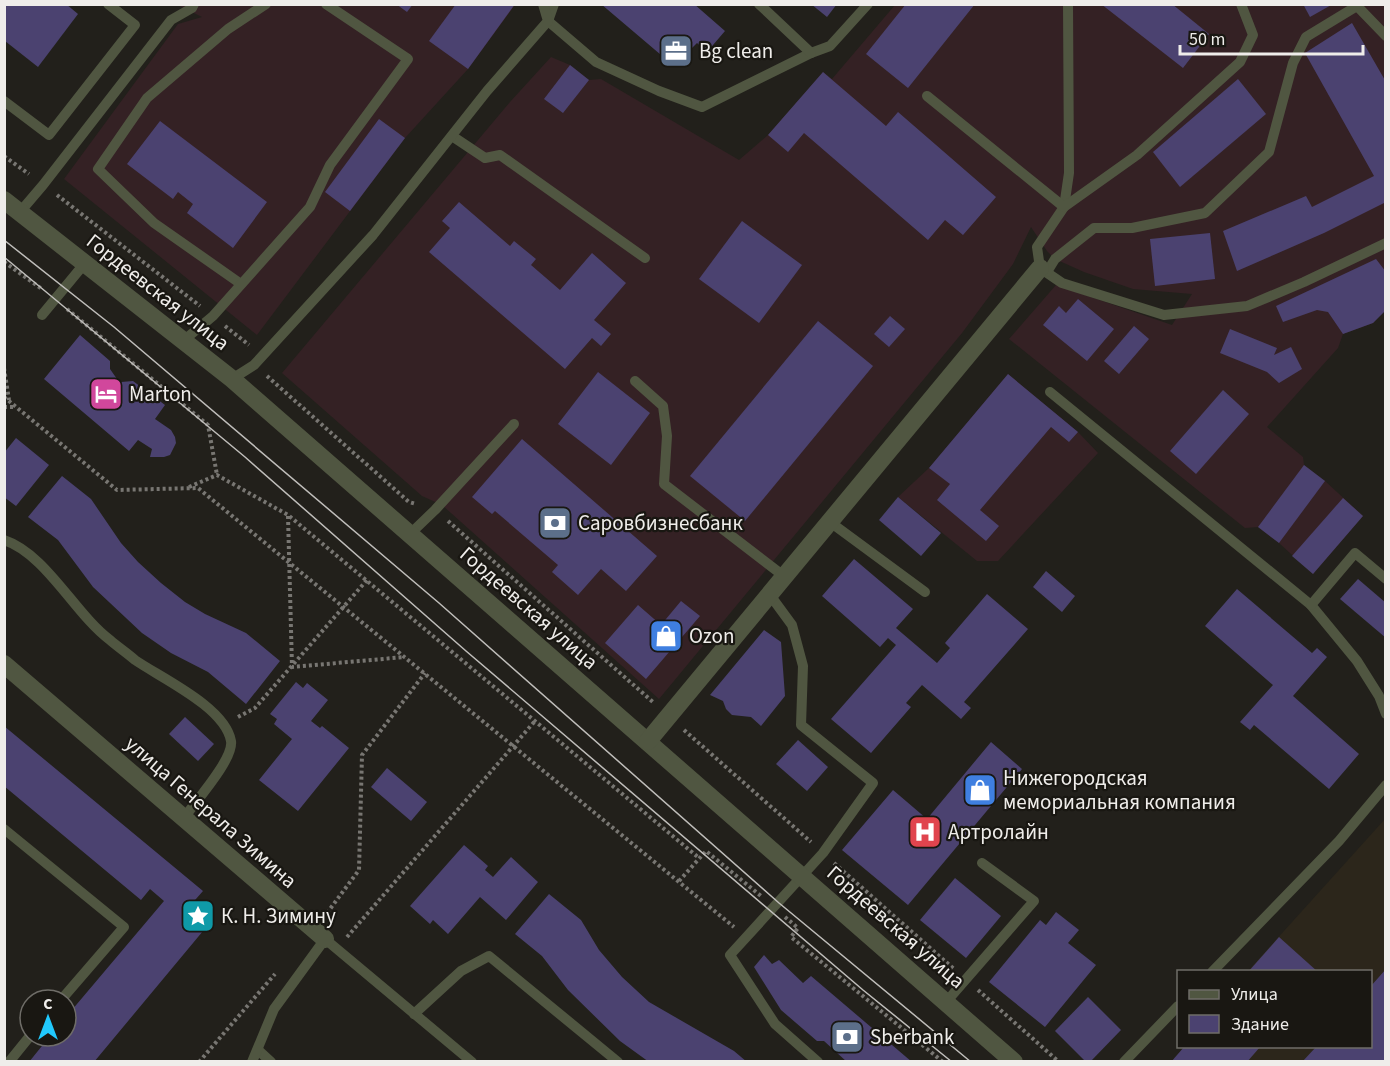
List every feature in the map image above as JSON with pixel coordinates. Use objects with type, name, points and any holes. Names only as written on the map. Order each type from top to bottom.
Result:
[{"type":"street","name":"Гордеевская улица","points":[[4,200],[232,379],[947,1001],[1014,1062]]},
{"type":"street","points":[[648,741],[1043,270]]},
{"type":"street","name":"улица Генерала Зимина","points":[[4,664],[325,939]]},
{"type":"lane","points":[[4,101],[49,135],[135,25],[108,4]]},
{"type":"lane","points":[[20,212],[171,20],[192,8],[194,4]]},
{"type":"lane","points":[[241,284],[154,223],[98,169],[147,98],[228,29],[266,4]]},
{"type":"lane","points":[[183,341],[213,316],[310,207],[330,165],[408,58],[326,4]]},
{"type":"lane","points":[[543,4],[548,21],[596,62],[659,91],[702,107],[811,53],[830,46],[868,4]]},
{"type":"lane","points":[[232,379],[254,365],[373,235],[487,91],[548,21],[554,4]]},
{"type":"lane","points":[[759,4],[811,53]]},
{"type":"lane","points":[[1064,207],[1070,173],[1068,4]]},
{"type":"lane","points":[[1241,4],[1253,35],[1240,62],[1137,155],[1064,207],[1037,247],[1043,270],[1062,283],[1164,315],[1247,306],[1386,243]]},
{"type":"lane","points":[[1043,270],[1094,228],[1132,228],[1205,213],[1269,152],[1293,63],[1306,36],[1358,6],[1386,36]]},
{"type":"lane","points":[[927,96],[1064,207]]},
{"type":"lane","points":[[452,136],[485,158],[500,155],[645,258]]},
{"type":"lane","points":[[42,315],[85,263]]},
{"type":"lane","points":[[634,381],[663,406],[667,436],[664,484],[785,577]]},
{"type":"lane","points":[[1050,392],[1311,605],[1357,661],[1379,696],[1386,714]]},
{"type":"lane","points":[[410,534],[514,424]]},
{"type":"lane","points":[[830,522],[925,592]]},
{"type":"lane","points":[[4,540],[15,543],[49,573],[97,630],[136,660],[191,694],[224,724],[232,742],[228,758],[184,818]]},
{"type":"lane","points":[[1311,605],[1355,553],[1386,579]]},
{"type":"lane","points":[[770,595],[792,625],[803,666],[801,725],[873,783],[823,853],[730,955],[775,1024],[818,1062]]},
{"type":"lane","points":[[1214,970],[1339,841],[1386,785]]},
{"type":"lane","points":[[4,829],[124,927],[71,988]]},
{"type":"lane","points":[[947,1001],[1034,901],[982,863]]},
{"type":"lane","points":[[252,1062],[274,1009],[325,939]]},
{"type":"lane","name":"улица Генерала Зимина","points":[[325,939],[472,1062]]},
{"type":"lane","points":[[414,1014],[461,971],[489,957],[618,1062]]},
{"type":"lane","points":[[1124,1062],[1177,1008]]},
{"type":"lane","points":[[9,1062],[20,1048]]},
{"type":"lane","points":[[258,1050],[271,1062]]},
{"type":"path","points":[[4,156],[249,344],[254,365],[409,502],[435,510],[1059,1062]]},
{"type":"path","points":[[4,262],[55,299],[208,426],[217,475]]},
{"type":"path","points":[[4,368],[7,398],[117,490],[198,488],[747,937]]},
{"type":"path","points":[[4,407],[18,407]]},
{"type":"path","points":[[186,488],[217,475]]},
{"type":"path","points":[[217,475],[288,515],[699,858]]},
{"type":"path","points":[[288,515],[292,667]]},
{"type":"path","points":[[224,724],[255,708],[367,580]]},
{"type":"path","points":[[292,667],[405,657]]},
{"type":"path","points":[[325,939],[359,870],[362,755],[425,673]]},
{"type":"path","points":[[325,939],[535,721]]},
{"type":"path","points":[[679,880],[706,851],[798,927],[791,937],[943,1062]]},
{"type":"path","points":[[199,1062],[276,974]]},
{"type":"shaded area","points":[[178,5],[515,5],[468,69],[405,138],[257,335],[64,179],[178,24],[202,17]]},
{"type":"shaded area","points":[[895,5],[1385,5],[1385,310],[1373,323],[1343,334],[1338,348],[1267,427],[1303,457],[1304,465],[1363,516],[1313,574],[1258,527],[1245,528],[1009,339],[1056,285],[1172,325],[1192,294],[1133,289],[1084,272],[1055,259],[1031,227],[1013,264],[962,333],[659,699],[442,505],[422,496],[282,373],[510,102],[551,57],[570,65],[589,80],[601,79],[739,160],[768,135],[823,72],[832,79]]},
{"type":"shaded area","points":[[1008,374],[1078,432],[1098,453],[998,561],[977,561],[898,497],[929,468]]},
{"type":"shaded area","points":[[1385,819],[1385,1061],[1171,1062],[1183,1048],[1372,1048],[1372,970],[1249,970]]},
{"type":"building","points":[[5,4],[66,4],[78,14],[38,67],[5,41]]},
{"type":"building","points":[[396,4],[413,4],[407,12]]},
{"type":"building","points":[[456,4],[515,4],[468,69],[429,41]]},
{"type":"building","points":[[601,4],[694,4],[725,31],[707,52],[697,43],[674,66]]},
{"type":"building","points":[[811,4],[837,4],[827,17]]},
{"type":"building","points":[[906,4],[975,4],[908,88],[866,54]]},
{"type":"building","points":[[1101,4],[1172,4],[1209,34],[1183,68]]},
{"type":"building","points":[[1303,4],[1333,4],[1310,17]]},
{"type":"building","points":[[1352,23],[1386,82],[1386,202],[1324,233],[1237,271],[1223,231],[1306,196],[1312,207],[1374,176],[1305,53]]},
{"type":"building","points":[[570,65],[589,80],[563,113],[544,99]]},
{"type":"building","points":[[823,72],[886,126],[898,112],[996,197],[963,235],[945,220],[928,240],[804,133],[788,152],[768,135]]},
{"type":"building","points":[[1238,79],[1266,114],[1180,187],[1153,152]]},
{"type":"building","points":[[379,119],[405,138],[350,211],[325,192]]},
{"type":"building","points":[[160,121],[267,202],[233,248],[187,213],[193,204],[178,192],[173,199],[127,164]]},
{"type":"building","points":[[459,202],[510,246],[514,241],[536,259],[531,265],[560,290],[592,253],[626,283],[594,320],[611,334],[601,346],[592,338],[565,369],[429,252],[450,228],[442,221]]},
{"type":"building","points":[[742,221],[802,265],[759,323],[699,279]]},
{"type":"building","points":[[1210,233],[1215,279],[1155,286],[1150,239]]},
{"type":"building","points":[[1376,259],[1386,272],[1386,310],[1373,323],[1343,334],[1328,312],[1317,310],[1283,322],[1276,306]]},
{"type":"building","points":[[1078,299],[1114,329],[1087,361],[1043,325],[1059,306],[1066,313]]},
{"type":"building","points":[[890,316],[905,329],[889,347],[874,334]]},
{"type":"building","points":[[818,321],[873,366],[745,521],[690,476]]},
{"type":"building","points":[[1134,326],[1149,339],[1119,374],[1104,361]]},
{"type":"building","points":[[1230,329],[1277,348],[1274,355],[1291,347],[1302,369],[1279,383],[1267,372],[1220,353]]},
{"type":"building","name":"Marton","points":[[80,335],[110,361],[110,369],[117,379],[121,382],[133,381],[165,405],[155,419],[171,430],[175,437],[176,443],[170,455],[150,457],[152,449],[138,440],[129,451],[44,379]]},
{"type":"building","points":[[598,372],[650,413],[611,465],[558,424]]},
{"type":"building","points":[[1008,374],[1078,432],[1069,442],[1051,427],[980,510],[999,526],[986,541],[937,500],[950,484],[929,468]]},
{"type":"building","points":[[1223,390],[1249,414],[1196,474],[1170,451]]},
{"type":"building","points":[[16,438],[49,465],[16,506],[4,497],[4,453]]},
{"type":"building","points":[[522,439],[657,556],[626,591],[601,569],[578,595],[552,572],[558,565],[495,511],[492,514],[472,497]]},
{"type":"building","points":[[1304,465],[1325,481],[1279,543],[1258,527]]},
{"type":"building","points":[[62,476],[91,499],[121,543],[161,583],[205,614],[246,633],[280,661],[246,704],[208,672],[171,653],[142,633],[93,587],[58,540],[28,517]]},
{"type":"building","points":[[898,497],[941,533],[921,556],[879,520]]},
{"type":"building","points":[[1343,498],[1363,516],[1313,574],[1292,556]]},
{"type":"building","points":[[854,559],[913,609],[896,628],[937,663],[950,648],[945,643],[987,594],[1028,629],[964,702],[971,708],[961,719],[922,685],[906,703],[911,707],[871,753],[831,719],[896,645],[888,638],[880,647],[822,596]]},
{"type":"building","points":[[1046,571],[1075,596],[1062,612],[1033,587]]},
{"type":"building","points":[[1358,579],[1386,603],[1386,638],[1340,599]]},
{"type":"building","points":[[1237,589],[1312,653],[1317,648],[1327,657],[1293,696],[1359,754],[1329,789],[1254,725],[1250,730],[1240,722],[1273,685],[1205,626]]},
{"type":"building","points":[[681,601],[700,616],[646,679],[605,643],[638,605],[661,625]]},
{"type":"building","points":[[764,630],[781,642],[785,696],[761,726],[751,717],[732,715],[726,709],[723,701],[710,695]]},
{"type":"building","points":[[296,682],[303,688],[307,683],[328,700],[311,721],[320,728],[322,726],[349,748],[298,811],[259,780],[292,739],[274,724],[277,719],[270,714]]},
{"type":"building","points":[[185,717],[214,744],[198,761],[169,734]]},
{"type":"building","points":[[4,726],[203,891],[188,908],[208,925],[94,1062],[29,1062],[40,1048],[78,1048],[78,1003],[164,901],[150,889],[141,900],[4,786]]},
{"type":"building","points":[[798,740],[828,767],[807,791],[776,764]]},
{"type":"building","points":[[991,742],[1022,769],[908,905],[842,850],[893,790],[927,819]]},
{"type":"building","points":[[387,768],[427,802],[411,821],[371,787]]},
{"type":"building","points":[[464,845],[488,866],[485,870],[493,877],[511,857],[538,882],[506,920],[480,897],[448,934],[433,920],[430,924],[410,906]]},
{"type":"building","points":[[955,878],[1001,916],[966,958],[920,920]]},
{"type":"building","points":[[549,894],[581,920],[599,950],[622,977],[649,1002],[734,1051],[747,1062],[649,1062],[620,1041],[568,990],[542,956],[515,934]]},
{"type":"building","points":[[1056,912],[1079,930],[1068,943],[1096,965],[1045,1027],[989,982],[1040,920],[1046,925]]},
{"type":"building","points":[[1279,937],[1316,970],[1250,970]]},
{"type":"building","points":[[764,955],[772,964],[779,960],[803,983],[811,976],[912,1062],[847,1062],[824,1041],[817,1041],[781,1010],[754,967]]},
{"type":"building","points":[[1386,969],[1386,1062],[1302,1062],[1315,1048],[1372,1048],[1372,985]]},
{"type":"building","points":[[1088,997],[1121,1030],[1090,1062],[1086,1062],[1055,1031]]},
{"type":"building","points":[[1183,1048],[1259,1048],[1247,1062],[1171,1062]]},
{"type":"tram line","points":[[4,240],[114,327],[439,603],[779,903],[971,1062]]},
{"type":"tram line","points":[[4,257],[245,457],[466,651],[863,990],[952,1062]]},
{"type":"place","name":"Bg clean","points":[[676,51]]},
{"type":"place","name":"Marton","points":[[106,394]]},
{"type":"place","name":"Саровбизнесбанк","points":[[555,523]]},
{"type":"place","name":"Ozon","points":[[666,636]]},
{"type":"place","name":"Нижегородская мемориальная компания","points":[[980,790]]},
{"type":"place","name":"Артролайн","points":[[925,832]]},
{"type":"place","name":"К. Н. Зимину","points":[[198,916]]},
{"type":"place","name":"Sberbank","points":[[847,1037]]}]
